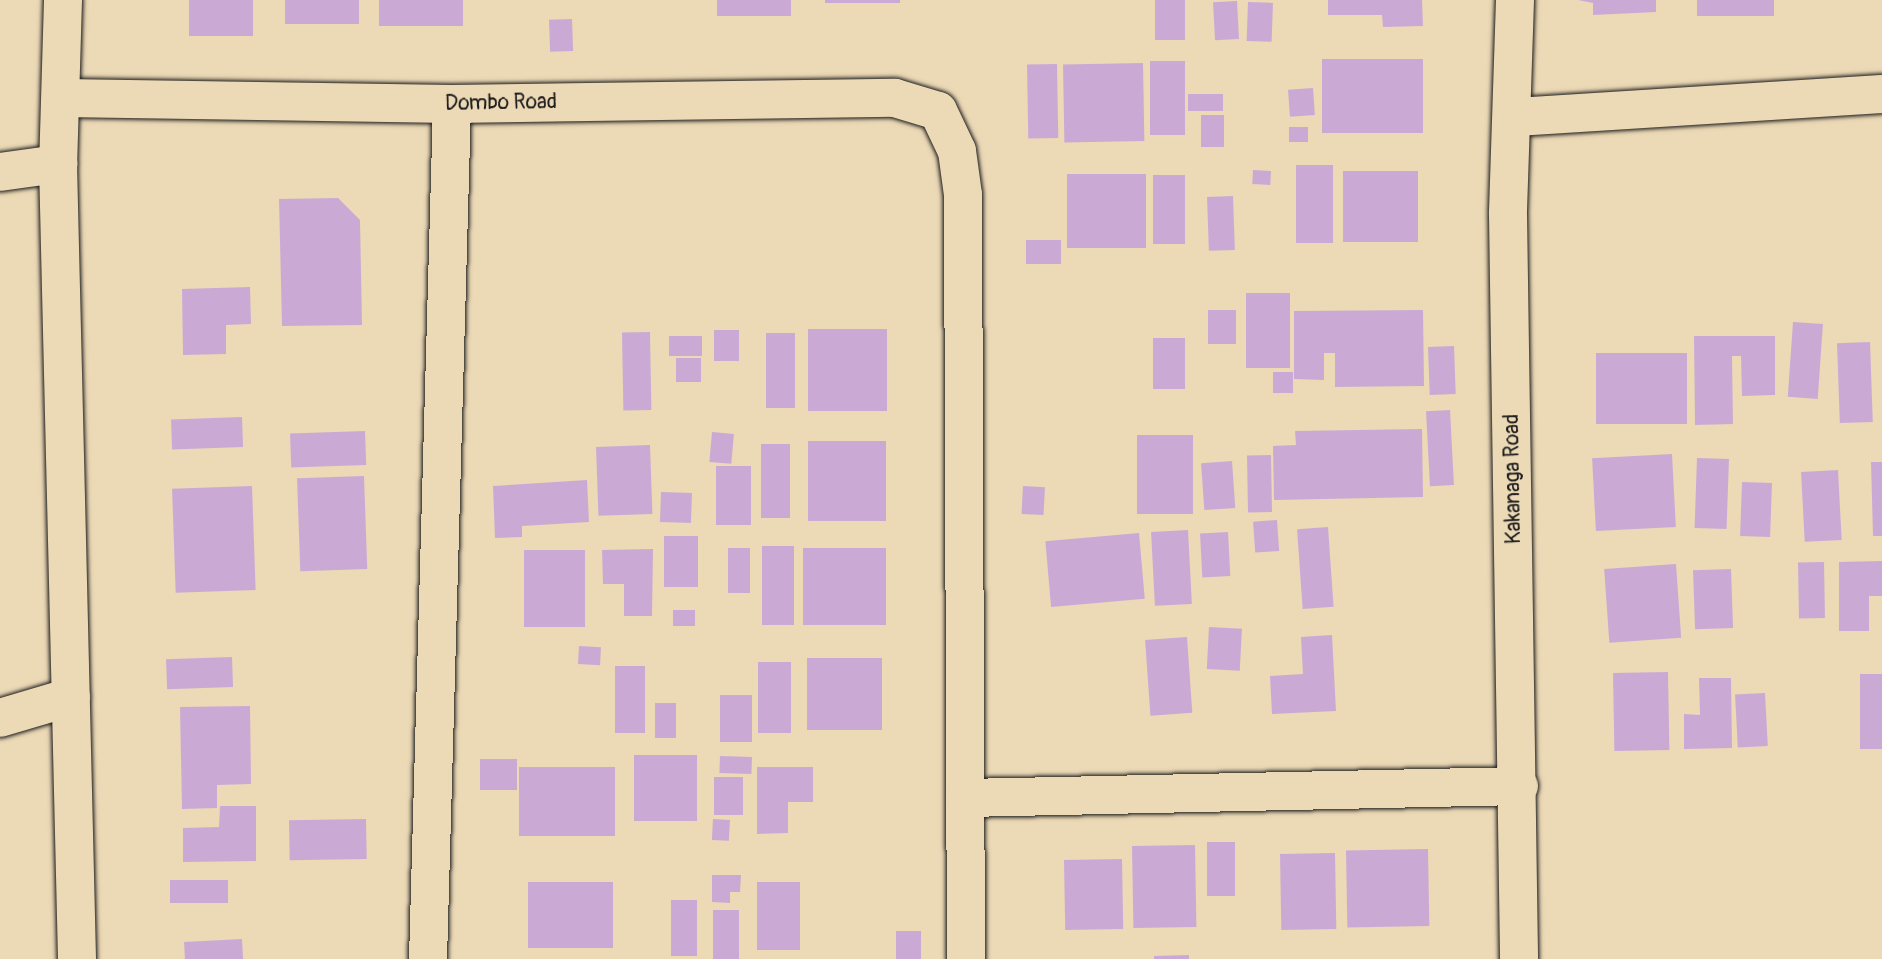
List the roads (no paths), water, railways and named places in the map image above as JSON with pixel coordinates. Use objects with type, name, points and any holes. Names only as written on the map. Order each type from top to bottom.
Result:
[{"type":"street","points":[[63,0],[58,164],[77,959]]},
{"type":"street","name":"Kakanaga Road","points":[[1515,0],[1515,117],[1508,214],[1519,786],[1519,959]]},
{"type":"street","points":[[1515,117],[1882,94]]},
{"type":"street","name":"Dombo Road","points":[[62,99],[452,104],[895,98],[938,111],[957,151],[962,194],[966,798]]},
{"type":"street","points":[[428,959],[452,104]]},
{"type":"street","points":[[0,172],[58,164]]},
{"type":"street","points":[[0,718],[71,696]]},
{"type":"street","points":[[966,959],[966,798],[1519,786]]}]
